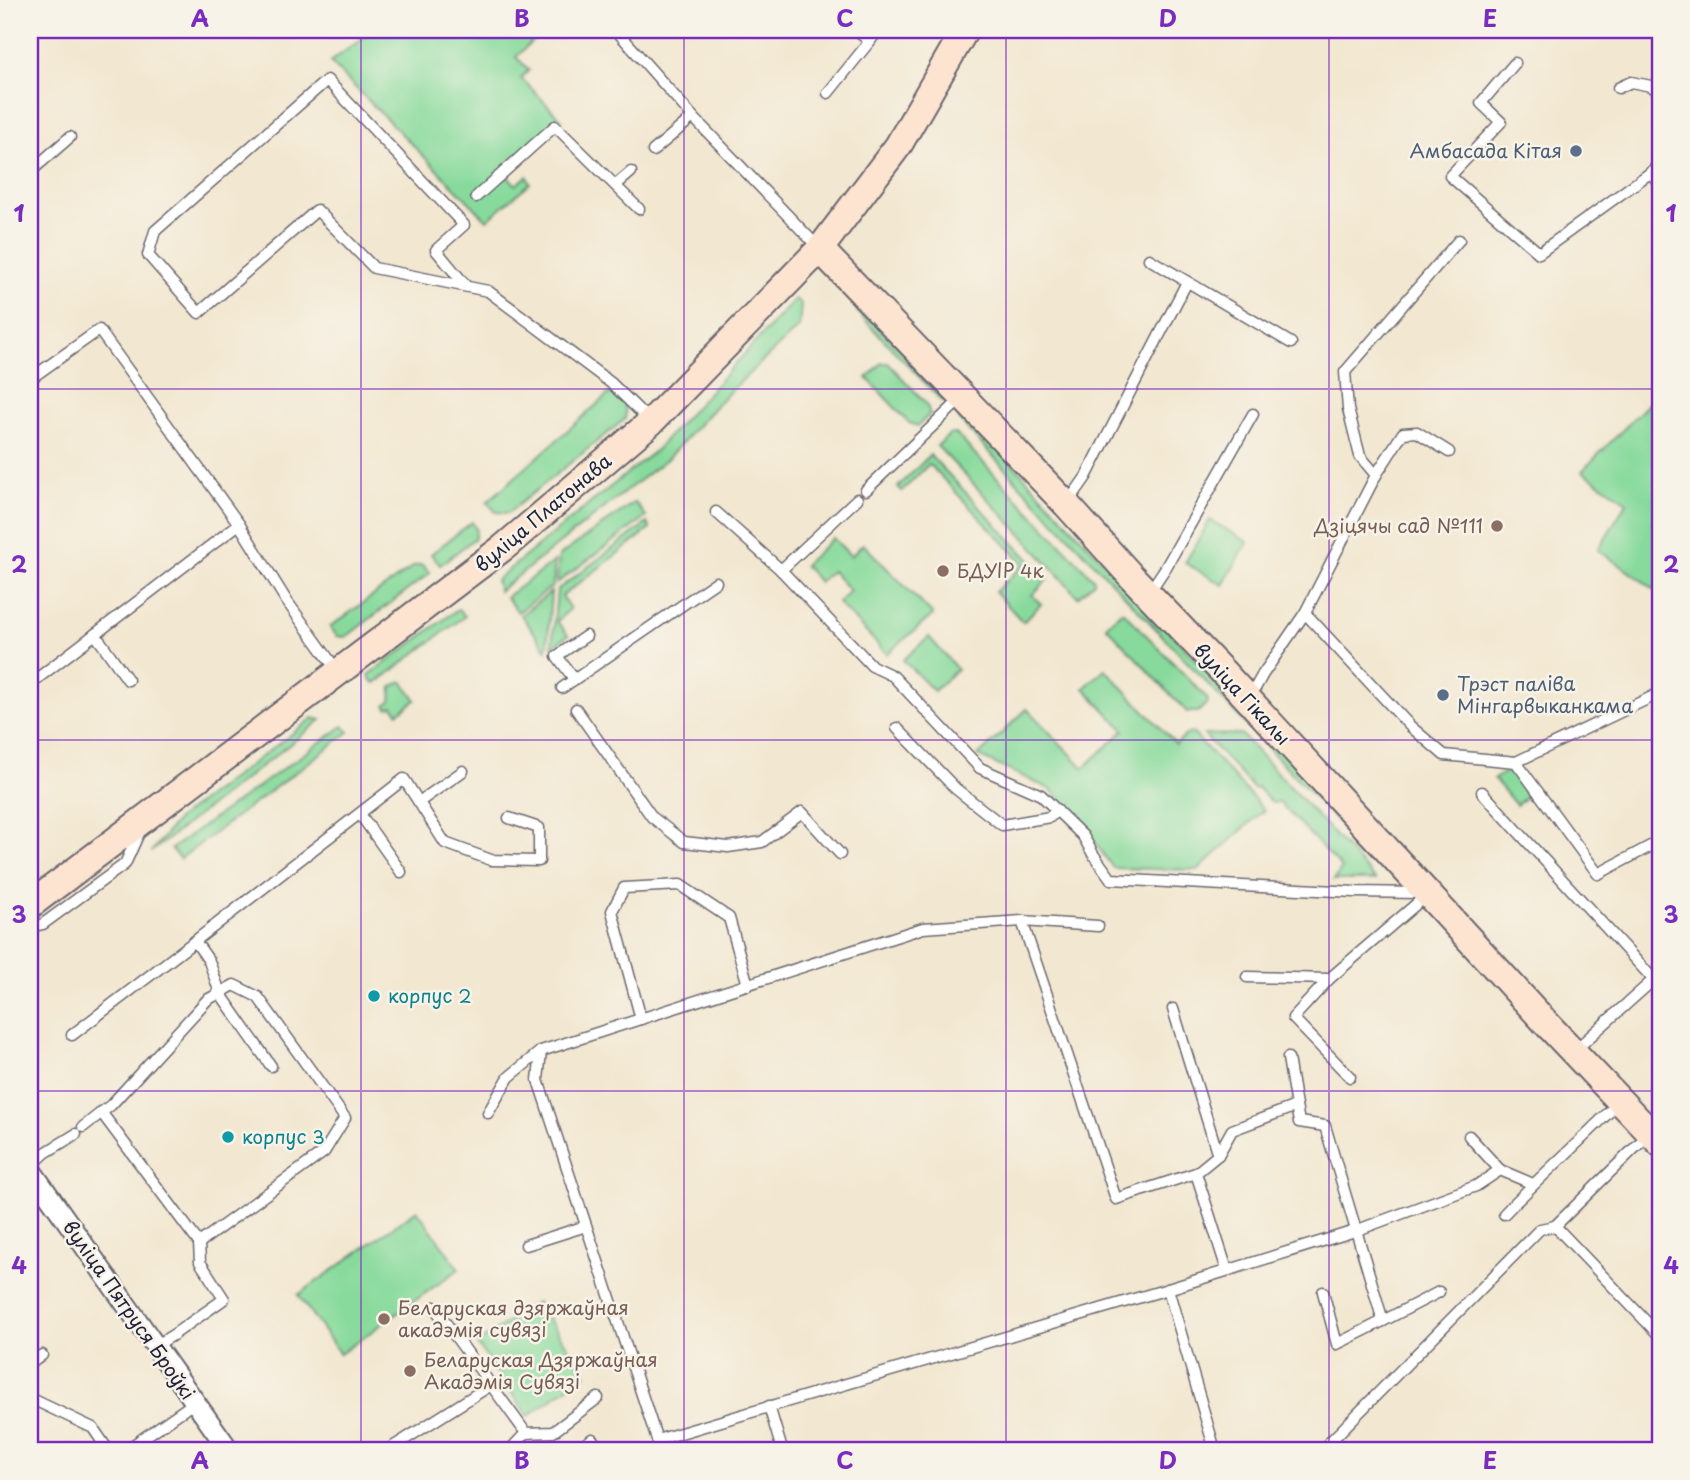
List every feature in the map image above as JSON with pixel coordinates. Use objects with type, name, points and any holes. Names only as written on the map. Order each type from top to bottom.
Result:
[{"type":"main road","name":"вуліца Платонава","points":[[30,905],[505,547],[651,422],[820,249],[898,146],[965,30]]},
{"type":"main road","name":"вуліца Гікалы","points":[[820,249],[1066,504],[1655,1138]]},
{"type":"street","name":"вуліца Пятруся Броўкі","points":[[30,1168],[229,1450]]},
{"type":"lane","points":[[616,30],[693,117],[820,249]]},
{"type":"lane","points":[[855,30],[870,41]]},
{"type":"lane","points":[[828,93],[878,30]]},
{"type":"lane","points":[[1515,63],[1481,103],[1501,122],[1450,176],[1539,253],[1660,163]]},
{"type":"lane","points":[[466,286],[436,250],[464,225],[327,80],[155,231],[148,255],[199,313],[317,210],[374,268],[466,286],[488,290],[611,383],[651,422]]},
{"type":"lane","points":[[1618,88],[1631,82],[1651,86],[1660,92]]},
{"type":"lane","points":[[653,151],[693,117]]},
{"type":"lane","points":[[476,197],[555,126],[639,208]]},
{"type":"lane","points":[[30,172],[70,137]]},
{"type":"lane","points":[[616,186],[631,172]]},
{"type":"lane","points":[[1650,173],[1660,183]]},
{"type":"lane","points":[[1376,475],[1360,456],[1348,408],[1345,372],[1459,240]]},
{"type":"lane","points":[[1149,259],[1291,343]]},
{"type":"lane","points":[[1066,504],[1086,477],[1187,282]]},
{"type":"lane","points":[[30,379],[99,330],[239,524],[286,600],[339,673]]},
{"type":"lane","points":[[866,490],[964,397]]},
{"type":"lane","points":[[1149,593],[1254,414]]},
{"type":"lane","points":[[1248,700],[1304,613],[1376,475],[1403,433],[1417,432],[1449,452]]},
{"type":"lane","points":[[781,570],[857,499]]},
{"type":"lane","points":[[716,512],[781,570],[872,666],[893,676],[980,768],[1041,795],[1083,836],[1111,879],[1428,894]]},
{"type":"lane","points":[[30,684],[239,524]]},
{"type":"lane","points":[[562,688],[716,582]]},
{"type":"lane","points":[[1304,613],[1410,726],[1444,755],[1516,762],[1660,694]]},
{"type":"lane","points":[[95,634],[128,680]]},
{"type":"lane","points":[[575,680],[557,656],[586,636]]},
{"type":"lane","points":[[576,709],[652,817],[684,842],[728,847],[762,842],[802,812],[840,854]]},
{"type":"lane","points":[[897,728],[956,789],[1002,825],[1050,817],[1057,810]]},
{"type":"lane","points":[[1516,762],[1598,874],[1660,841]]},
{"type":"lane","points":[[419,802],[463,771]]},
{"type":"lane","points":[[72,1035],[404,779],[445,843],[491,860],[539,861],[539,828],[509,818]]},
{"type":"lane","points":[[1482,792],[1657,977],[1573,1051]]},
{"type":"lane","points":[[360,814],[401,872]]},
{"type":"lane","points":[[30,927],[43,924],[125,864],[146,818]]},
{"type":"lane","points":[[641,1019],[612,911],[624,888],[680,885],[729,918],[748,985]]},
{"type":"lane","points":[[1350,1077],[1293,1017],[1329,979],[1428,894]]},
{"type":"lane","points":[[488,1113],[509,1077],[541,1051],[923,928],[1022,920],[1098,926]]},
{"type":"lane","points":[[1022,920],[1116,1199],[1196,1173],[1218,1155],[1232,1130],[1296,1107]]},
{"type":"lane","points":[[195,941],[209,961],[220,993],[271,1066]]},
{"type":"lane","points":[[1247,977],[1329,979]]},
{"type":"lane","points":[[30,1168],[45,1153],[111,1105],[206,1000],[234,985],[258,997],[345,1118],[324,1152],[199,1243]]},
{"type":"lane","points":[[1173,1009],[1218,1155]]},
{"type":"lane","points":[[541,1051],[538,1080],[657,1440],[1355,1231],[1476,1186],[1500,1170]]},
{"type":"lane","points":[[1288,1058],[1299,1122],[1325,1126],[1383,1321]]},
{"type":"lane","points":[[1504,1214],[1620,1100]]},
{"type":"lane","points":[[101,1112],[199,1243],[200,1262],[224,1299],[155,1346]]},
{"type":"lane","points":[[1469,1136],[1500,1170],[1534,1184]]},
{"type":"lane","points":[[1322,1450],[1540,1229],[1555,1226],[1655,1138]]},
{"type":"lane","points":[[1196,1173],[1227,1270]]},
{"type":"lane","points":[[526,1245],[586,1226]]},
{"type":"lane","points":[[1555,1226],[1660,1336]]},
{"type":"lane","points":[[1168,1289],[1215,1450]]},
{"type":"lane","points":[[1323,1292],[1337,1344],[1439,1292]]},
{"type":"lane","points":[[434,1307],[526,1433]]},
{"type":"lane","points":[[30,1364],[42,1355]]},
{"type":"lane","points":[[388,1450],[491,1385]]},
{"type":"lane","points":[[30,1398],[93,1428],[108,1450]]},
{"type":"lane","points":[[510,1450],[526,1433],[553,1432],[598,1398]]},
{"type":"lane","points":[[126,1450],[195,1402]]},
{"type":"lane","points":[[769,1406],[782,1450]]},
{"type":"lane","points":[[577,1450],[592,1438],[599,1447],[595,1450]]},
{"type":"green space","points":[[371,30],[544,30],[516,57],[529,70],[521,78],[562,120],[504,172],[516,185],[527,176],[530,183],[487,220],[330,62]]},
{"type":"green space","points":[[795,299],[801,304],[799,327],[722,399],[668,458],[499,591],[496,580],[656,450]]},
{"type":"green space","points":[[853,300],[945,397],[942,401],[859,314]]},
{"type":"green space","points":[[882,363],[888,363],[926,403],[930,414],[918,426],[909,423],[867,378]]},
{"type":"green space","points":[[612,391],[623,403],[625,419],[508,513],[496,512],[487,502]]},
{"type":"green space","points":[[1660,392],[1660,593],[1598,550],[1627,502],[1582,471]]},
{"type":"green space","points":[[961,415],[967,415],[1367,844],[1356,841],[958,419]]},
{"type":"green space","points":[[950,434],[956,434],[1093,578],[1094,582],[1078,597],[937,446]]},
{"type":"green space","points":[[930,455],[1048,579],[1032,595],[1041,604],[1023,622],[995,592],[1024,564],[929,464],[902,491],[898,487]]},
{"type":"green space","points":[[635,502],[646,517],[557,583],[559,556]]},
{"type":"green space","points":[[1210,520],[1248,542],[1223,585],[1185,563]]},
{"type":"green space","points":[[472,522],[476,529],[475,538],[440,565],[431,554]]},
{"type":"green space","points":[[647,523],[650,529],[562,596],[570,609],[557,621],[568,635],[552,647],[557,590]]},
{"type":"green space","points":[[833,538],[851,556],[863,544],[933,615],[887,654],[838,603],[850,591],[832,571],[819,582],[804,565]]},
{"type":"green space","points":[[555,561],[553,586],[518,612],[506,597]]},
{"type":"green space","points":[[422,565],[430,573],[346,637],[337,636],[330,627],[414,566]]},
{"type":"green space","points":[[551,592],[547,650],[521,615]]},
{"type":"green space","points":[[458,609],[465,616],[376,683],[372,681],[369,675]]},
{"type":"green space","points":[[1124,612],[1207,698],[1208,702],[1198,712],[1187,712],[1106,626]]},
{"type":"green space","points":[[929,637],[957,669],[934,691],[903,660]]},
{"type":"green space","points":[[1105,669],[1176,744],[1187,734],[1193,733],[1264,810],[1198,870],[1113,868],[1089,834],[1088,828],[1050,789],[978,756],[1027,709],[1084,768],[1124,730],[1084,688]]},
{"type":"green space","points":[[402,681],[416,700],[398,713],[393,706],[388,708],[385,705],[391,701],[392,687]]},
{"type":"green space","points":[[313,718],[321,720],[151,852],[178,819]]},
{"type":"green space","points":[[343,726],[349,732],[180,859],[171,849]]},
{"type":"green space","points":[[1241,734],[1376,880],[1334,880],[1342,868],[1279,802],[1272,803],[1257,787],[1254,789],[1204,735]]},
{"type":"green space","points":[[1512,768],[1532,792],[1516,805],[1494,779]]},
{"type":"green space","points":[[417,1210],[459,1269],[340,1354],[298,1295]]},
{"type":"green space","points":[[537,1302],[586,1374],[528,1416],[477,1344]]},
{"type":"place","name":"Амбасада Кітая","points":[[1576,151]]},
{"type":"place","name":"Дзіцячы сад №111","points":[[1497,526]]},
{"type":"place","name":"БДУІР 4к","points":[[943,571]]},
{"type":"place","name":"Трэст паліва Мінгарвыканкама","points":[[1443,695]]},
{"type":"place","name":"корпус 2","points":[[374,996]]},
{"type":"place","name":"корпус 3","points":[[228,1137]]},
{"type":"place","name":"Беларуская дзяржаўная акадэмія сувязі","points":[[384,1319]]},
{"type":"place","name":"Беларуская Дзяржаўная Акадэмія Сувязі","points":[[410,1371]]}]
